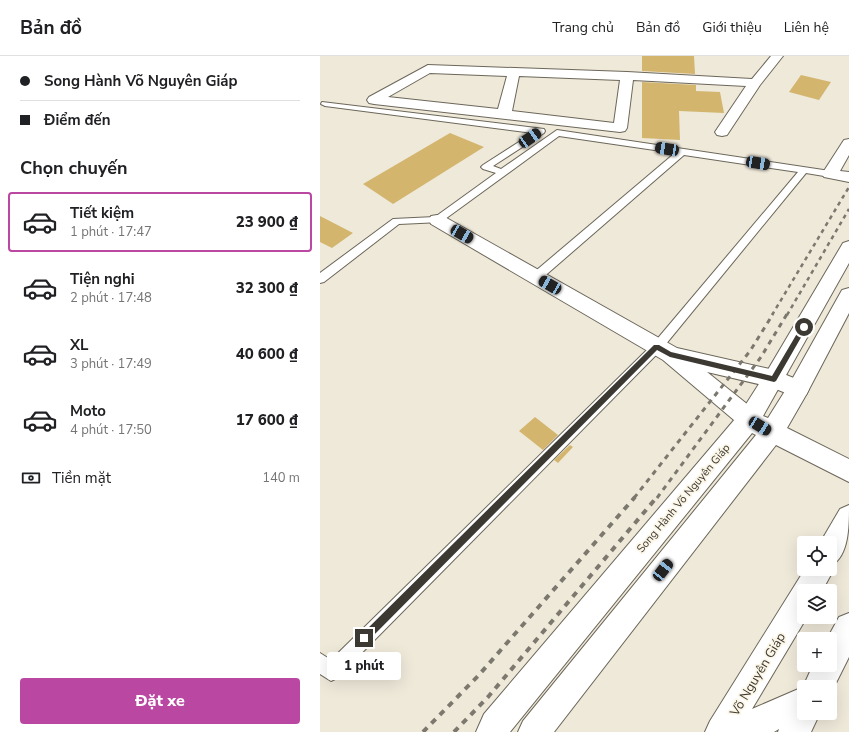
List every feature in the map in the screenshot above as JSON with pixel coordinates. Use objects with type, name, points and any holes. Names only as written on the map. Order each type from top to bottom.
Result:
[{"type":"main road","points":[[722,132],[777,56]]},
{"type":"main road","points":[[627,76],[620,128],[374,100],[428,69],[627,76],[756,83]]},
{"type":"main road","points":[[504,114],[514,72]]},
{"type":"main road","points":[[849,143],[830,174],[849,177]]},
{"type":"main road","points":[[437,220],[663,351],[760,426],[849,471]]},
{"type":"main road","name":"Song Hành Võ Nguyên Giáp","points":[[534,732],[760,426],[774,379],[849,247]]},
{"type":"main road","name":"Song Hành Võ Nguyên Giáp","points":[[492,732],[495,725],[760,426],[798,389],[849,295]]},
{"type":"main road","points":[[663,351],[774,379],[798,389]]},
{"type":"main road","points":[[837,539],[849,518]]},
{"type":"main road","name":"Võ Nguyên Giáp","points":[[721,732],[797,607]]},
{"type":"main road","points":[[837,650],[849,627]]},
{"type":"main road","points":[[738,732],[797,705]]},
{"type":"main road","points":[[794,732],[800,720]]},
{"type":"lane","points":[[325,104],[541,131],[486,167],[502,172]]},
{"type":"lane","points":[[320,279],[397,221],[437,220],[557,133],[830,174]]},
{"type":"lane","points":[[536,277],[682,152]]},
{"type":"lane","points":[[320,662],[331,672],[663,351],[804,170]]},
{"type":"building","points":[[642,56],[694,56],[695,74],[642,71]]},
{"type":"building","points":[[801,75],[831,82],[819,100],[789,92]]},
{"type":"building","points":[[642,82],[696,85],[696,91],[720,92],[724,113],[679,111],[680,140],[642,138]]},
{"type":"building","points":[[450,133],[484,147],[393,204],[363,184]]},
{"type":"building","points":[[320,216],[353,233],[332,248],[320,242]]},
{"type":"building","points":[[535,417],[558,435],[543,450],[519,431]]},
{"type":"building","points":[[570,445],[573,447],[558,463],[554,460]]},
{"type":"railway","points":[[772,315],[849,187]]},
{"type":"railway","points":[[787,315],[849,209]]},
{"type":"railway","points":[[634,498],[750,351],[773,314]]},
{"type":"railway","points":[[657,498],[761,357],[787,314]]},
{"type":"railway","points":[[423,732],[478,676],[635,497]]},
{"type":"railway","points":[[454,732],[488,697],[657,497]]},
{"type":"route","points":[[364,638],[656,347],[670,354],[774,379],[804,327]]}]
